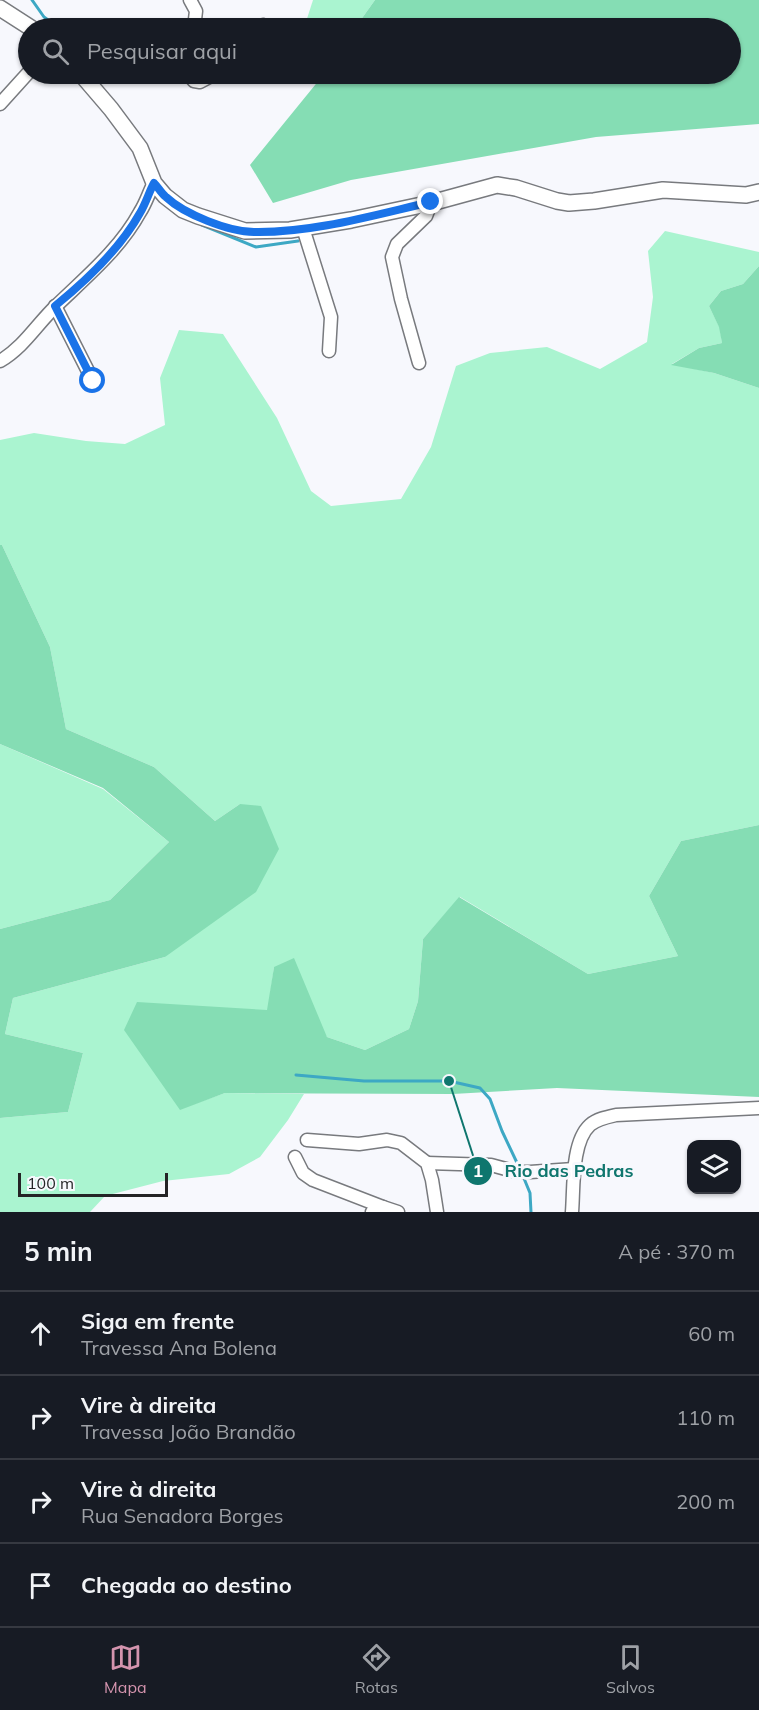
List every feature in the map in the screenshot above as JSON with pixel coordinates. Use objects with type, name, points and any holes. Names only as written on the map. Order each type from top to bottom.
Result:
[{"type":"street","points":[[190,0],[196,11],[196,18]]},
{"type":"street","points":[[0,8],[18,20]]},
{"type":"street","points":[[0,104],[18,84]]},
{"type":"street","points":[[90,84],[140,148],[154,183],[165,196],[183,210],[226,226],[254,232],[303,228],[351,220],[497,185],[569,203],[663,190],[746,195],[759,192]]},
{"type":"street","points":[[0,361],[26,341],[55,306],[117,246],[140,213],[154,183]]},
{"type":"street","points":[[419,363],[400,299],[392,257],[397,244],[426,216],[431,202]]},
{"type":"street","points":[[303,228],[331,317],[329,351]]},
{"type":"street","points":[[55,306],[93,381]]},
{"type":"street","points":[[573,1212],[574,1169],[577,1154],[584,1133],[590,1125],[602,1118],[616,1115],[759,1108]]},
{"type":"street","points":[[307,1140],[359,1144],[387,1140],[401,1143],[427,1163],[491,1165],[517,1172],[574,1169]]},
{"type":"street","points":[[295,1157],[303,1173],[313,1180],[377,1210],[398,1212]]},
{"type":"street","points":[[427,1163],[437,1212]]},
{"type":"green space","points":[[313,0],[375,0],[362,18],[307,18]]},
{"type":"green space","points":[[375,0],[759,0],[759,124],[596,137],[351,180],[273,203],[250,165],[316,84],[741,84],[741,18],[362,18]]},
{"type":"green space","points":[[665,231],[759,252],[759,266],[743,284],[721,291],[709,306],[720,328],[722,343],[699,348],[672,364],[714,373],[759,388],[759,825],[681,841],[649,896],[678,956],[588,974],[460,897],[423,939],[418,1001],[409,1029],[365,1050],[327,1037],[274,967],[268,1010],[180,1109],[225,1093],[304,1094],[260,1157],[229,1174],[163,1181],[105,1196],[90,1212],[0,1212],[0,1118],[68,1112],[83,1053],[5,1034],[13,998],[165,957],[240,804],[215,821],[154,767],[66,729],[50,647],[0,545],[0,440],[34,433],[125,444],[165,425],[160,378],[179,330],[223,334],[277,418],[311,491],[331,506],[401,499],[431,447],[456,366],[490,353],[547,347],[600,369],[647,342],[653,297],[648,251]]},
{"type":"green space","points":[[759,266],[759,388],[714,373],[671,365],[699,348],[722,343],[719,327],[709,306],[721,291],[743,284]]},
{"type":"green space","points":[[0,545],[50,647],[66,729],[154,767],[215,821],[240,804],[261,806],[279,849],[256,892],[165,957],[13,998],[5,1034],[83,1053],[68,1112],[0,1118],[0,929],[110,900],[169,842],[103,788],[0,744]]},
{"type":"green space","points":[[0,744],[103,789],[169,842],[110,900],[0,929]]},
{"type":"green space","points":[[759,825],[759,1097],[557,1088],[453,1094],[225,1093],[180,1110],[124,1030],[137,1002],[267,1010],[274,967],[294,958],[327,1037],[365,1050],[409,1029],[418,1001],[423,939],[459,897],[588,974],[678,956],[649,896],[681,841]]},
{"type":"waterway","points":[[32,0],[45,18]]},
{"type":"waterway","points":[[202,225],[256,247],[298,241]]},
{"type":"waterway","points":[[296,1075],[364,1081],[449,1081],[480,1088],[490,1099],[519,1167]]},
{"type":"waterway","points":[[523,1176],[530,1193],[531,1212]]},
{"type":"place","name":"Rio das Pedras","points":[[449,1081]]},
{"type":"route","points":[[93,381],[55,306],[117,246],[140,213],[154,183],[165,196],[183,210],[226,226],[254,232],[290,230],[351,220],[431,202]]}]
